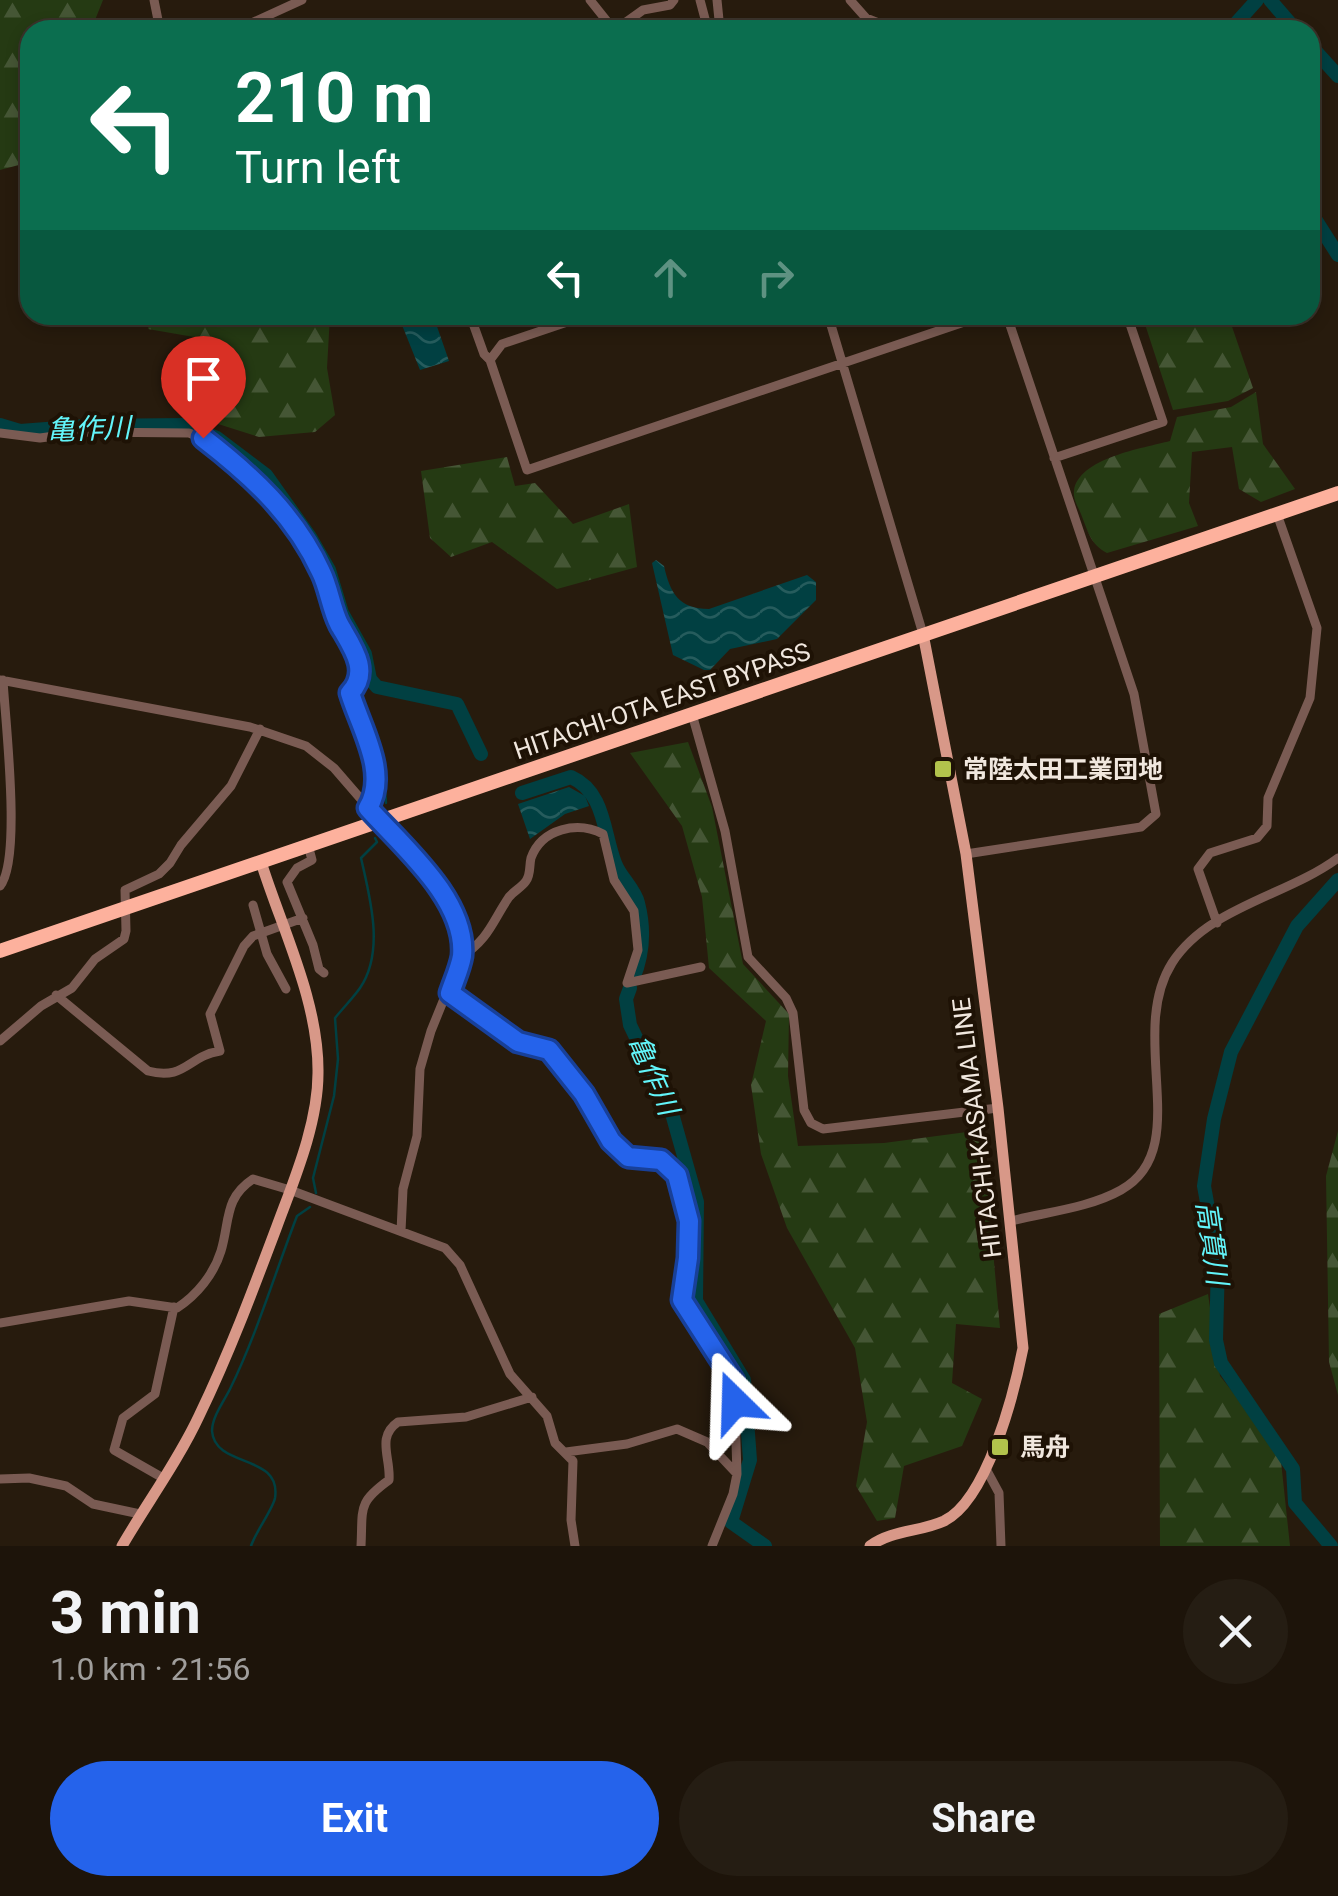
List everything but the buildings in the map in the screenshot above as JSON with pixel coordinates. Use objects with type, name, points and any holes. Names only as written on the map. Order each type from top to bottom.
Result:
[{"type":"highway","name":"HITACHI-OTA EAST BYPASS","points":[[0,951],[1338,494]]},
{"type":"main road","name":"HITACHI-KASAMA LINE","points":[[870,1546],[953,1515],[971,1498],[986,1469],[1023,1348],[966,854],[924,634]]},
{"type":"main road","points":[[122,1546],[206,1402],[290,1190],[313,1112],[318,1074],[314,1033],[304,989],[261,862]]},
{"type":"street","points":[[258,20],[302,0]]},
{"type":"street","points":[[590,0],[606,20]]},
{"type":"street","points":[[628,20],[642,10],[674,0]]},
{"type":"street","points":[[850,0],[871,20]]},
{"type":"street","points":[[474,325],[490,360],[527,470],[956,325]]},
{"type":"street","points":[[490,360],[502,344],[558,325]]},
{"type":"street","points":[[831,325],[924,634]]},
{"type":"street","points":[[966,854],[1141,826],[1156,814],[1138,711],[1010,325]]},
{"type":"street","points":[[1054,458],[1162,422],[1130,325]]},
{"type":"street","points":[[0,433],[40,438],[84,432],[190,433],[203,438],[242,468],[277,502],[320,569],[337,620],[362,671],[359,684],[350,693],[376,765],[376,794],[368,808]]},
{"type":"street","points":[[1217,922],[1198,869],[1210,853],[1257,838],[1267,826],[1268,798],[1310,698],[1317,628],[1277,514]]},
{"type":"street","points":[[0,886],[8,873],[11,796],[1,680],[255,728],[288,738],[320,755],[451,906],[460,928],[462,958],[431,1031],[420,1069],[417,1136],[402,1189],[401,1231]]},
{"type":"street","points":[[692,714],[725,831],[748,957],[791,1007],[804,1110],[810,1123],[824,1129],[998,1108]]},
{"type":"street","points":[[0,1041],[56,995],[72,988],[95,959],[124,939],[126,890],[159,874],[220,802],[255,728]]},
{"type":"street","points":[[462,958],[488,935],[510,896],[525,882],[538,848],[556,831],[570,827],[603,834],[614,880],[634,911],[638,950],[626,982],[701,967]]},
{"type":"street","points":[[308,846],[312,860],[297,868],[287,882],[319,969],[324,973]]},
{"type":"street","points":[[1011,1221],[1107,1196],[1138,1178],[1151,1161],[1160,1126],[1153,1019],[1158,993],[1171,965],[1187,944],[1217,922],[1338,858]]},
{"type":"street","points":[[252,905],[276,973],[286,989]]},
{"type":"street","points":[[56,995],[148,1071],[178,1074],[207,1053],[220,1051],[210,1014],[244,946],[260,933],[303,918]]},
{"type":"street","points":[[450,993],[518,1042],[549,1050],[584,1094],[611,1141],[628,1157],[661,1160],[677,1175],[689,1221],[682,1300],[734,1381],[737,1474],[712,1546]]},
{"type":"street","points":[[0,1323],[129,1301],[174,1307],[199,1291],[220,1254],[230,1202],[253,1179],[436,1243],[452,1256],[488,1321],[510,1374],[547,1416],[555,1443],[573,1461],[572,1520],[576,1546]]},
{"type":"street","points":[[162,1478],[114,1450],[123,1418],[155,1394],[174,1307]]},
{"type":"street","points":[[360,1546],[364,1504],[371,1491],[390,1480],[384,1436],[389,1428],[398,1422],[466,1417],[532,1397]]},
{"type":"street","points":[[566,1452],[627,1444],[677,1429],[707,1442],[737,1474]]},
{"type":"street","points":[[986,1469],[999,1493],[1001,1546]]},
{"type":"street","points":[[0,1479],[28,1478],[66,1486],[93,1504],[140,1514]]},
{"type":"green space","points":[[0,0],[103,0],[95,20],[20,20],[20,165],[0,170]]},
{"type":"green space","points":[[149,325],[329,325],[327,368],[335,415],[315,432],[259,437],[196,417],[217,341],[148,329]]},
{"type":"green space","points":[[1145,325],[1231,325],[1253,388],[1228,401],[1173,410]]},
{"type":"green space","points":[[1256,392],[1263,444],[1295,489],[1261,502],[1239,489],[1232,447],[1192,452],[1189,503],[1198,526],[1107,553],[1097,546],[1074,497],[1078,480],[1087,470],[1114,456],[1170,441],[1177,417],[1231,407]]},
{"type":"green space","points":[[507,457],[515,486],[535,483],[573,524],[629,504],[637,567],[557,589],[492,542],[451,557],[430,538],[421,471]]},
{"type":"green space","points":[[688,742],[712,807],[743,964],[789,1014],[788,1076],[798,1146],[884,1143],[982,1130],[1000,1328],[956,1324],[952,1383],[982,1399],[962,1446],[904,1466],[895,1518],[877,1521],[856,1486],[867,1422],[855,1348],[787,1228],[761,1154],[751,1085],[766,1021],[709,968],[702,897],[682,826],[630,753]]},
{"type":"green space","points":[[1338,1131],[1338,1395],[1329,1362],[1326,1176]]},
{"type":"green space","points":[[1208,1294],[1220,1376],[1280,1452],[1290,1546],[1160,1546],[1159,1314]]},
{"type":"water","points":[[402,325],[436,325],[449,361],[420,370]]},
{"type":"water","points":[[656,560],[664,566],[678,598],[690,606],[709,609],[807,575],[816,582],[816,600],[777,639],[730,649],[710,670],[704,670],[673,655],[652,563]]},
{"type":"water","points":[[569,787],[585,796],[589,806],[565,814],[530,839],[518,804]]},
{"type":"waterway","name":"高貫川","points":[[1239,20],[1257,0]]},
{"type":"waterway","points":[[1270,0],[1287,20]]},
{"type":"waterway","points":[[1320,56],[1338,76]]},
{"type":"waterway","name":"高貫川","points":[[1320,227],[1338,255]]},
{"type":"waterway","name":"亀作川","points":[[0,425],[20,431],[185,425],[217,438],[266,475],[310,537],[329,570],[342,613],[365,654],[370,679],[377,687],[457,704],[481,754]]},
{"type":"waterway","points":[[370,679],[358,700],[383,762],[386,803]]},
{"type":"waterway","name":"亀作川","points":[[522,793],[571,777],[591,792],[615,863],[638,903],[642,942],[633,979]]},
{"type":"waterway","points":[[316,1193],[313,1178],[334,1096],[338,1059],[335,1018],[360,988],[372,958],[373,924],[361,858],[377,842],[375,838]]},
{"type":"waterway","name":"高貫川","points":[[1331,1546],[1295,1503],[1293,1469],[1221,1363],[1216,1340],[1218,1263],[1204,1186],[1214,1119],[1231,1052],[1297,926],[1338,880]]},
{"type":"waterway","name":"亀作川","points":[[630,988],[626,999],[630,1025],[671,1110],[697,1202],[696,1301],[744,1380],[750,1460],[731,1522],[765,1546]]},
{"type":"waterway","points":[[251,1546],[274,1503],[274,1484],[259,1467],[224,1451],[212,1431],[249,1347],[297,1216],[310,1207]]},
{"type":"place","name":"常陸太田工業団地","points":[[943,769]]},
{"type":"place","name":"馬舟","points":[[1000,1447]]},
{"type":"route","points":[[203,438],[277,502],[320,569],[337,620],[362,671],[359,684],[350,693],[376,765],[376,794],[368,808],[444,895],[460,928],[462,958],[450,993],[518,1042],[549,1050],[584,1094],[611,1141],[628,1157],[661,1160],[677,1175],[689,1221],[682,1300],[734,1381],[735,1402]]}]
